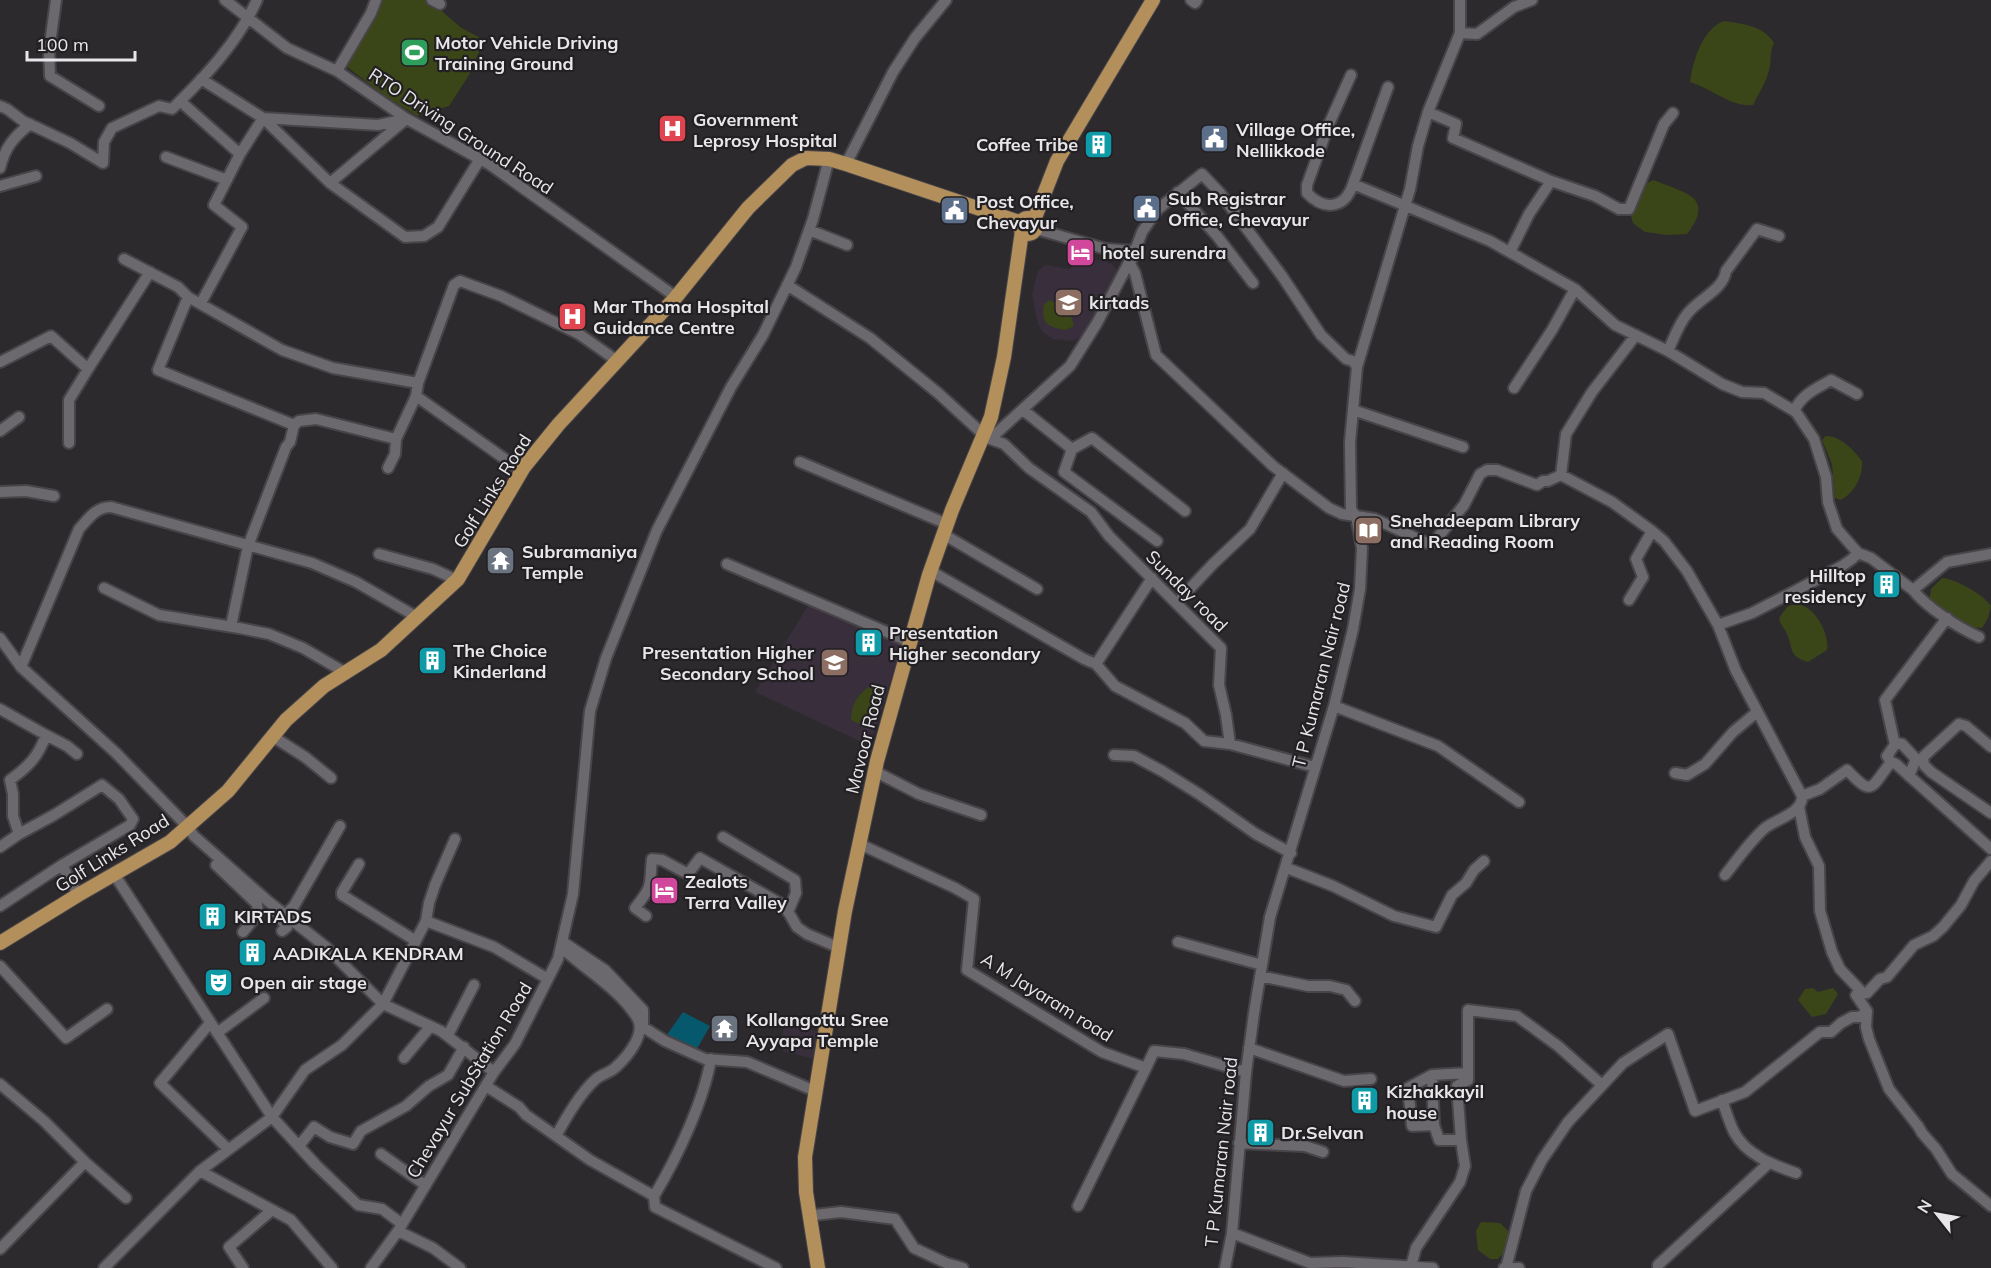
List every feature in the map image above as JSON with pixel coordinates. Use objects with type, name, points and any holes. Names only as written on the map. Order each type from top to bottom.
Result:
[{"type":"main road","points":[[1028,226],[1033,198],[1051,157],[1144,0]]},
{"type":"main road","points":[[1028,226],[1057,161],[1153,0]]},
{"type":"main road","name":"Golf Links Road","points":[[0,944],[78,895],[170,842],[228,791],[286,720],[324,686],[379,652],[457,580],[522,471],[558,425],[676,297],[748,208],[792,165],[806,158],[829,159],[1028,226]]},
{"type":"main road","name":"Mavoor Road","points":[[818,1268],[804,1177],[807,1139],[850,883],[877,760],[929,575],[987,437],[1003,365],[1028,226]]},
{"type":"main road","name":"Mavoor Road","points":[[824,1268],[814,1215],[810,1177],[813,1141],[852,906],[889,735],[948,530]]},
{"type":"street","points":[[56,0],[49,51],[50,76],[99,106]]},
{"type":"street","name":"RTO Driving Ground Road","points":[[225,0],[287,48],[337,71],[407,119],[480,159],[676,297]]},
{"type":"street","points":[[0,106],[103,163],[104,142],[112,128],[159,106],[172,108],[229,46],[248,20],[257,0]]},
{"type":"street","points":[[337,71],[371,13],[376,0]]},
{"type":"street","points":[[846,164],[893,72],[915,38],[946,0]]},
{"type":"street","points":[[1191,0],[1195,3],[1197,0]]},
{"type":"street","points":[[1460,0],[1460,33],[1477,34],[1514,7],[1532,0]]},
{"type":"street","name":"T P Kumaran Nair road","points":[[1225,1268],[1232,1233],[1249,1048],[1275,898],[1287,867],[1334,706],[1353,629],[1361,579],[1362,548],[1356,516],[1350,504],[1350,442],[1357,367],[1410,189],[1418,146],[1428,112],[1460,33]]},
{"type":"street","points":[[1351,75],[1329,124],[1307,185],[1307,193],[1321,203],[1333,205],[1341,203],[1347,196],[1388,87]]},
{"type":"street","points":[[201,79],[262,118],[330,183],[405,237],[424,236],[438,227],[480,159]]},
{"type":"street","points":[[180,100],[240,154]]},
{"type":"street","points":[[1428,112],[1456,124],[1453,138],[1551,181],[1594,196],[1619,209],[1629,209],[1664,124],[1673,113]]},
{"type":"street","points":[[262,118],[378,126],[407,119]]},
{"type":"street","points":[[201,303],[242,226],[214,205],[240,154],[262,118]]},
{"type":"street","points":[[330,183],[407,119]]},
{"type":"street","points":[[0,168],[4,152],[13,138],[30,124]]},
{"type":"street","points":[[166,157],[227,180]]},
{"type":"street","name":"Chevayur SubStation Road","points":[[370,1268],[400,1227],[494,1072],[515,1044],[548,979],[562,945],[575,884],[590,711],[606,658],[657,530],[731,387],[763,335],[796,267],[829,159]]},
{"type":"street","points":[[1357,367],[1353,361],[1346,359],[1321,335],[1282,276],[1220,194],[1202,174],[1158,208],[1142,232],[1130,264],[1135,273],[1156,355],[1239,436],[1329,508],[1342,514],[1375,519],[1427,543],[1434,542],[1455,517],[1480,474],[1487,470],[1497,470],[1537,485],[1561,476],[1612,502],[1664,541],[1687,571],[1718,625],[1736,671],[1800,801],[1805,837],[1819,866],[1824,930],[1840,969],[1860,990],[1856,995]]},
{"type":"street","points":[[0,186],[36,176]]},
{"type":"street","points":[[1510,252],[1529,214],[1551,181]]},
{"type":"street","points":[[1353,184],[1490,241],[1575,289],[1615,325],[1668,351],[1722,384],[1742,392],[1764,393],[1794,411],[1814,439],[1826,477],[1828,502],[1837,529],[1858,553],[1871,558],[1913,590],[1920,599],[1979,637]]},
{"type":"street","points":[[1178,192],[1253,283]]},
{"type":"street","points":[[1028,226],[1106,249],[1135,251]]},
{"type":"street","points":[[1668,351],[1686,314],[1720,286],[1726,271],[1757,229],[1779,236]]},
{"type":"street","points":[[809,230],[847,245]]},
{"type":"street","points":[[987,437],[1023,410],[1070,366],[1097,323],[1135,251]]},
{"type":"street","points":[[124,259],[178,288],[188,297],[282,350],[333,368],[418,383]]},
{"type":"street","points":[[69,443],[69,400],[150,273]]},
{"type":"street","points":[[388,468],[395,454],[396,439],[416,396],[418,383],[454,285],[460,281],[501,296],[579,334],[616,360]]},
{"type":"street","name":"Sunday road","points":[[787,285],[870,338],[938,393],[987,437],[1004,444],[1029,468],[1091,512],[1109,536],[1221,648],[1219,685],[1230,744]]},
{"type":"street","points":[[1514,388],[1552,330],[1575,289]]},
{"type":"street","points":[[188,297],[158,370],[294,425]]},
{"type":"street","points":[[1561,476],[1566,434],[1592,392],[1636,335]]},
{"type":"street","points":[[0,362],[51,336],[88,369]]},
{"type":"street","points":[[1794,411],[1799,400],[1831,380],[1857,394]]},
{"type":"street","points":[[416,396],[522,471]]},
{"type":"street","points":[[1023,410],[1072,449]]},
{"type":"street","points":[[1353,410],[1463,447]]},
{"type":"street","points":[[0,431],[19,417]]},
{"type":"street","points":[[231,626],[248,546],[286,447],[290,442],[294,425],[299,421],[315,419],[396,439]]},
{"type":"street","points":[[1157,541],[1064,472],[1072,449],[1092,438],[1185,511]]},
{"type":"street","points":[[800,462],[948,530],[1037,589]]},
{"type":"street","points":[[1182,597],[1250,529],[1283,473]]},
{"type":"street","points":[[0,492],[26,491],[54,496]]},
{"type":"street","points":[[21,667],[79,529],[94,513],[104,507],[111,507],[312,563],[356,582],[417,617]]},
{"type":"street","points":[[1629,600],[1643,576],[1636,559],[1653,531]]},
{"type":"street","points":[[1718,625],[1752,613],[1793,592],[1842,566],[1858,553]]},
{"type":"street","points":[[379,554],[433,569],[457,580]]},
{"type":"street","points":[[1913,590],[1947,562],[1991,554]]},
{"type":"street","points":[[727,564],[910,642]]},
{"type":"street","points":[[936,574],[1096,664],[1115,686],[1185,723],[1204,741],[1230,744],[1315,767]]},
{"type":"street","points":[[1096,664],[1152,578]]},
{"type":"street","points":[[104,588],[159,615],[231,626],[278,638],[303,648],[346,672]]},
{"type":"street","points":[[1895,745],[1885,700],[1947,618]]},
{"type":"street","points":[[0,638],[21,667],[116,753],[256,904],[271,909],[283,921],[287,927],[282,931]]},
{"type":"street","points":[[1334,706],[1438,746],[1519,802]]},
{"type":"street","points":[[0,709],[67,746],[77,754]]},
{"type":"street","points":[[1675,773],[1687,775],[1705,764],[1733,732],[1756,712]]},
{"type":"street","points":[[1991,747],[1966,726],[1959,724],[1923,757],[1924,765],[1931,772],[1991,813]]},
{"type":"street","points":[[19,834],[13,816],[13,794],[5,778],[30,765],[41,749],[46,735]]},
{"type":"street","points":[[272,736],[331,778]]},
{"type":"street","points":[[1909,776],[1916,759],[1902,744],[1896,743],[1887,756],[1891,762],[1991,849]]},
{"type":"street","points":[[1114,756],[1134,756],[1162,771],[1256,834],[1291,853]]},
{"type":"street","points":[[1725,875],[1764,829],[1800,801],[1847,770],[1862,786],[1868,788],[1891,762]]},
{"type":"street","points":[[880,774],[919,794],[981,815]]},
{"type":"street","points":[[0,847],[102,785],[119,799],[133,819],[130,825],[62,865],[0,906]]},
{"type":"street","points":[[285,915],[294,906],[340,826]]},
{"type":"street","points":[[184,828],[224,864],[326,947],[383,1004],[448,1035],[494,1072]]},
{"type":"street","points":[[723,837],[795,880],[796,893],[788,912]]},
{"type":"street","points":[[110,1266],[200,1171],[272,1116],[305,1070],[342,1045],[383,1004],[426,921],[435,885],[455,839]]},
{"type":"street","name":"A M Jayaram road","points":[[866,847],[956,888],[974,899],[967,970],[1102,1052],[1146,1068]]},
{"type":"street","points":[[646,916],[635,908],[650,889],[652,859],[662,860],[688,874],[700,858],[769,895],[785,906],[797,927],[807,934],[840,948]]},
{"type":"street","points":[[1287,867],[1333,886],[1394,916],[1436,927],[1452,895],[1466,883],[1474,870],[1484,861]]},
{"type":"street","points":[[1856,995],[1868,993],[1880,979],[1887,977],[1914,945],[1934,936],[1944,927],[1974,881],[1991,861]]},
{"type":"street","points":[[359,864],[342,895],[416,941]]},
{"type":"street","points":[[62,865],[78,895]]},
{"type":"street","points":[[114,874],[272,1116],[358,1205],[382,1209],[400,1227],[460,1268]]},
{"type":"street","points":[[243,932],[258,914],[256,904]]},
{"type":"street","points":[[426,921],[494,947],[548,979]]},
{"type":"street","points":[[1178,942],[1308,986],[1330,986],[1346,990],[1355,1001]]},
{"type":"street","points":[[562,945],[605,970],[643,1010],[643,1027],[687,1052],[711,1059],[747,1062],[815,1091]]},
{"type":"street","points":[[556,1136],[570,1111],[596,1079],[615,1068],[641,1031],[638,1018],[620,996],[601,978],[578,963],[562,945]]},
{"type":"street","points":[[0,966],[66,1038],[107,1010]]},
{"type":"street","points":[[448,1035],[474,985]]},
{"type":"street","points":[[1856,995],[1862,1000],[1867,1011],[1866,1027],[1869,1039],[1889,1089],[1936,1149],[1952,1174],[1991,1206]]},
{"type":"street","points":[[217,1033],[264,998]]},
{"type":"street","points":[[1411,1266],[1416,1248],[1461,1182],[1465,1166],[1457,1086],[1468,1080],[1468,1010],[1517,1016],[1558,1046],[1602,1085]]},
{"type":"street","points":[[1519,1268],[1505,1268],[1526,1191],[1542,1160],[1568,1122],[1623,1063],[1668,1034],[1695,1111],[1745,1092],[1820,1032],[1831,1032],[1841,1023],[1852,1017],[1860,1017],[1867,1011]]},
{"type":"street","points":[[210,1023],[160,1083],[228,1149]]},
{"type":"street","points":[[404,1058],[430,1026]]},
{"type":"street","points":[[299,1146],[314,1127],[330,1137],[353,1144],[361,1131],[406,1106],[429,1086],[448,1075],[464,1047]]},
{"type":"street","points":[[1249,1048],[1344,1081],[1371,1079]]},
{"type":"street","points":[[1078,1206],[1154,1051],[1184,1054],[1246,1072]]},
{"type":"street","points":[[711,1059],[707,1081],[699,1102],[676,1157],[654,1196],[655,1207],[776,1268]]},
{"type":"street","points":[[1434,1125],[1412,1126],[1408,1088],[1432,1075],[1468,1073]]},
{"type":"street","points":[[1432,1075],[1434,1125],[1439,1140],[1461,1140]]},
{"type":"street","points":[[0,1084],[44,1121],[84,1162],[126,1198]]},
{"type":"street","points":[[486,1086],[519,1107],[590,1160],[654,1196]]},
{"type":"street","points":[[1722,1101],[1734,1133],[1746,1148],[1768,1163],[1796,1173]]},
{"type":"street","points":[[1239,1143],[1305,1146],[1323,1152]]},
{"type":"street","points":[[381,1154],[425,1185]]},
{"type":"street","points":[[0,1249],[84,1162]]},
{"type":"street","points":[[1658,1268],[1658,1265],[1768,1163]]},
{"type":"street","points":[[200,1171],[291,1221],[332,1268]]},
{"type":"street","points":[[243,1268],[229,1247],[272,1210]]},
{"type":"street","points":[[814,1215],[841,1212],[895,1220],[915,1248],[946,1263],[963,1268]]},
{"type":"street","points":[[1232,1233],[1310,1263],[1344,1262],[1433,1268]]},
{"type":"shaded area","name":"kirtads","points":[[1079,259],[1105,261],[1112,264],[1118,272],[1093,322],[1083,335],[1074,341],[1053,339],[1043,332],[1038,324],[1032,294],[1038,271],[1045,265],[1069,269]]},
{"type":"shaded area","name":"Presentation Higher Secondary School","points":[[814,596],[906,632],[870,746],[755,692]]},
{"type":"shaded area","points":[[785,1023],[823,1033],[818,1060],[783,1051],[785,1042],[781,1040]]},
{"type":"green space","name":"Motor Vehicle Driving Training Ground","points":[[377,0],[429,0],[460,27],[484,40],[469,75],[449,106],[417,116],[385,96],[342,63]]},
{"type":"green space","points":[[1724,21],[1758,29],[1774,43],[1768,75],[1753,105],[1736,103],[1690,82],[1693,65],[1704,38],[1716,25]]},
{"type":"green space","points":[[1654,180],[1685,193],[1697,203],[1698,211],[1695,221],[1687,234],[1668,235],[1645,232],[1633,223],[1629,209],[1635,188]]},
{"type":"green space","points":[[1050,300],[1069,313],[1074,326],[1065,330],[1047,323],[1043,316],[1044,304]]},
{"type":"green space","points":[[1826,436],[1841,441],[1851,448],[1862,461],[1857,484],[1840,500],[1835,498],[1832,464],[1822,440]]},
{"type":"green space","points":[[1942,578],[1969,588],[1991,606],[1982,628],[1968,627],[1929,602],[1931,589]]},
{"type":"green space","points":[[1798,604],[1810,610],[1820,622],[1826,636],[1827,650],[1808,662],[1794,654],[1779,618],[1788,606]]},
{"type":"green space","points":[[873,684],[881,685],[881,696],[877,707],[864,726],[851,720],[854,703],[863,691]]},
{"type":"green space","points":[[1813,988],[1818,992],[1833,988],[1838,994],[1826,1014],[1812,1017],[1798,1000],[1805,989]]},
{"type":"green space","points":[[1481,1222],[1500,1223],[1510,1233],[1508,1248],[1498,1259],[1490,1259],[1478,1250],[1476,1231]]},
{"type":"water","points":[[683,1012],[710,1026],[694,1054],[666,1036]]},
{"type":"place","name":"Motor Vehicle Driving Training Ground","points":[[414,52]]},
{"type":"place","name":"Government Leprosy Hospital","points":[[672,129]]},
{"type":"place","name":"Village Office, Nellikkode","points":[[1215,139]]},
{"type":"place","name":"Coffee Tribe","points":[[1099,144]]},
{"type":"place","name":"Sub Registrar Office, Chevayur","points":[[1147,208]]},
{"type":"place","name":"Post Office, Chevayur","points":[[955,211]]},
{"type":"place","name":"hotel surendra","points":[[1081,252]]},
{"type":"place","name":"kirtads","points":[[1068,302]]},
{"type":"place","name":"Mar Thoma Hospital Guidance Centre","points":[[572,316]]},
{"type":"place","name":"Snehadeepam Library and Reading Room","points":[[1369,530]]},
{"type":"place","name":"Subramaniya Temple","points":[[501,561]]},
{"type":"place","name":"Hilltop residency","points":[[1887,585]]},
{"type":"place","name":"Presentation Higher secondary","points":[[868,642]]},
{"type":"place","name":"The Choice Kinderland","points":[[432,660]]},
{"type":"place","name":"Presentation Higher Secondary School","points":[[835,662]]},
{"type":"place","name":"Zealots Terra Valley","points":[[664,891]]},
{"type":"place","name":"KIRTADS","points":[[213,916]]},
{"type":"place","name":"AADIKALA KENDRAM","points":[[252,953]]},
{"type":"place","name":"Open air stage","points":[[219,982]]},
{"type":"place","name":"Kollangottu Sree Ayyapa Temple","points":[[725,1029]]},
{"type":"place","name":"Kizhakkayil house","points":[[1365,1101]]},
{"type":"place","name":"Dr.Selvan","points":[[1260,1132]]}]
